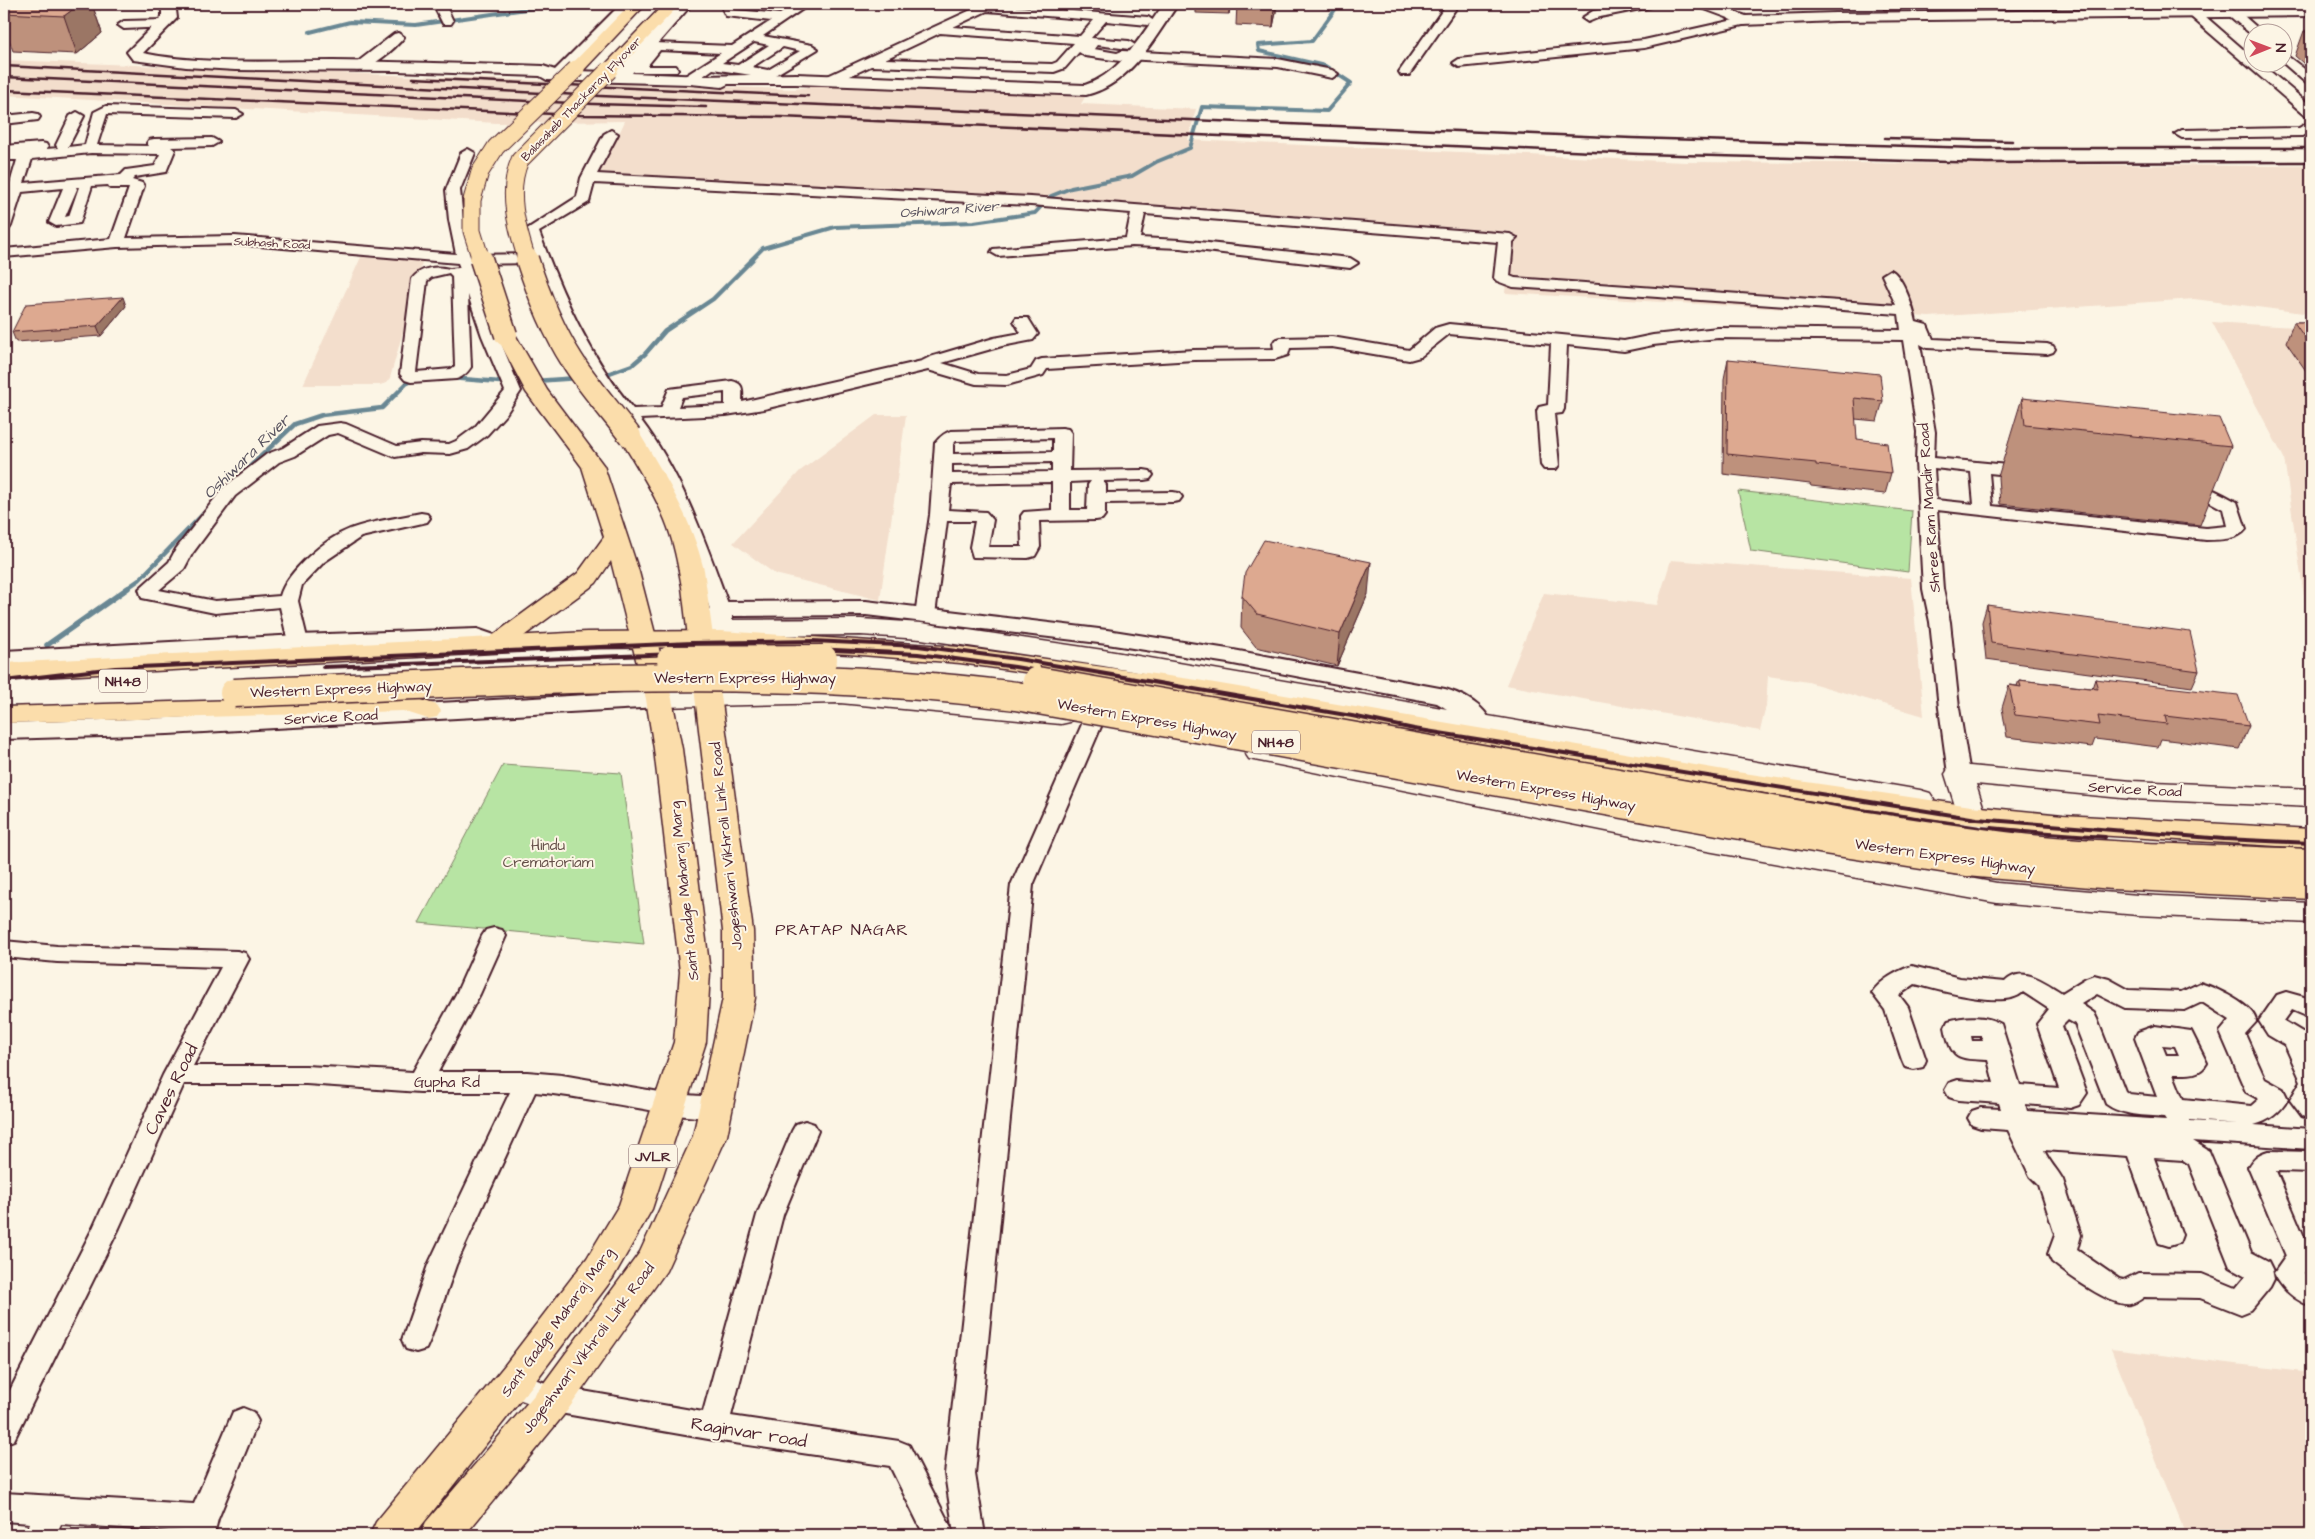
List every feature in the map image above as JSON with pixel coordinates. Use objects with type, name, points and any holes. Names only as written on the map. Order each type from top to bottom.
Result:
[{"type":"main road","points":[[6,4],[17,4]]},
{"type":"main road","points":[[4,9],[87,4]]},
{"type":"main road","name":"Balasaheb Thackeray Flyover","points":[[638,4],[558,72],[486,161],[480,172],[472,200],[472,231],[506,335],[537,392],[593,466],[616,537],[643,639]]},
{"type":"main road","name":"Balasaheb Thackeray Flyover","points":[[683,5],[614,73],[520,160],[513,180],[513,196],[524,250],[551,320],[572,360],[636,436],[671,507],[689,560],[697,598],[716,628]]},
{"type":"main road","points":[[498,644],[587,578],[616,537]]},
{"type":"main road","points":[[4,671],[402,644],[445,642],[498,644],[643,639],[716,628],[861,627],[920,631],[1197,688],[1479,729],[1740,781],[2139,808],[2311,816]]},
{"type":"main road","name":"Jogeshwari Vikhroli Link Road","points":[[440,1535],[554,1400],[654,1261],[710,1136],[739,998],[738,931],[708,697],[716,628]]},
{"type":"main road","name":"Sant Gadge Maharaj Marg","points":[[390,1535],[512,1384],[600,1268],[635,1209],[690,1042],[695,972],[668,749],[659,699],[643,639]]},
{"type":"main road","name":"Western Express Highway","points":[[4,703],[238,684],[723,658],[830,659],[938,667],[1089,689],[1835,821],[1959,840],[2032,849],[2104,854],[2311,863]]},
{"type":"main road","name":"Western Express Highway","points":[[4,686],[650,678],[825,678],[927,684],[1022,695],[1831,841],[1967,862],[2113,875],[2311,885]]},
{"type":"main road","points":[[659,699],[840,695],[1042,713],[1486,796],[1696,839],[1997,893],[2138,905],[2311,913]]},
{"type":"main road","points":[[4,715],[406,703],[428,711]]},
{"type":"main road","name":"Service Road","points":[[1966,797],[2132,790],[2311,798]]},
{"type":"main road","points":[[1966,797],[2174,826],[2311,832]]},
{"type":"main road","points":[[1966,797],[2063,824],[2311,839]]},
{"type":"main road","points":[[1966,797],[1997,893]]},
{"type":"street","points":[[163,4],[169,10],[170,18],[135,52],[138,56],[164,61],[222,61],[539,76],[558,72],[614,73],[658,69],[698,73],[739,70],[770,74],[812,49],[751,38]]},
{"type":"street","points":[[439,4],[447,21]]},
{"type":"street","points":[[558,72],[629,4]]},
{"type":"street","points":[[732,4],[728,8],[730,13],[782,18]]},
{"type":"street","points":[[765,16],[781,4]]},
{"type":"street","points":[[698,73],[804,4]]},
{"type":"street","points":[[698,73],[711,82],[808,81],[1080,90],[1098,88],[1120,73],[1126,53],[1159,4]]},
{"type":"street","points":[[1126,53],[1171,4]]},
{"type":"street","points":[[1405,72],[1453,4]]},
{"type":"street","points":[[1588,18],[1597,14],[1647,4]]},
{"type":"street","points":[[1703,4],[1738,19]]},
{"type":"street","points":[[826,82],[984,7],[1148,21]]},
{"type":"street","points":[[1459,63],[1644,44],[1738,19],[1825,11],[2311,7]]},
{"type":"street","points":[[1825,11],[2194,13],[2220,9],[2311,12]]},
{"type":"street","points":[[2220,9],[2242,23]]},
{"type":"street","points":[[2194,13],[2311,114]]},
{"type":"street","points":[[868,62],[1054,68],[1061,65],[1103,17]]},
{"type":"street","points":[[124,25],[164,24]]},
{"type":"street","points":[[936,29],[1083,40]]},
{"type":"street","points":[[359,67],[398,37]]},
{"type":"street","points":[[739,70],[781,43]]},
{"type":"street","points":[[658,69],[656,47],[734,50]]},
{"type":"street","points":[[698,73],[705,48]]},
{"type":"street","points":[[1126,53],[1278,63],[1332,74]]},
{"type":"street","points":[[2292,64],[2311,80]]},
{"type":"street","points":[[90,144],[101,112],[106,110],[236,114]]},
{"type":"street","points":[[63,145],[77,116]]},
{"type":"street","points":[[4,120],[33,117]]},
{"type":"street","points":[[2182,134],[2302,132],[2311,125]]},
{"type":"street","points":[[534,228],[521,214],[519,188],[523,165],[554,131]]},
{"type":"street","points":[[610,134],[588,178],[584,198],[531,231],[550,286],[567,321],[636,436],[672,484],[697,542],[716,628],[866,608],[1107,637],[1308,670],[1445,697],[1468,709],[1476,716],[1479,729]]},
{"type":"street","points":[[4,150],[63,145],[212,142]]},
{"type":"street","points":[[4,158],[91,149],[168,150],[161,169],[131,173],[125,179],[69,186],[12,190]]},
{"type":"street","points":[[288,601],[215,607],[149,594],[150,589],[177,565],[183,553],[229,492],[273,458],[288,452],[323,430],[340,428],[394,452],[421,448],[450,448],[462,445],[480,431],[500,410],[513,391],[493,344],[464,260],[456,220],[453,190],[468,153]]},
{"type":"street","points":[[4,226],[12,190],[26,155]]},
{"type":"street","points":[[4,175],[12,190]]},
{"type":"street","points":[[588,178],[1031,201],[1508,238],[1502,278],[1513,282],[2047,349]]},
{"type":"street","points":[[69,186],[137,185],[117,243]]},
{"type":"street","points":[[69,186],[56,222],[75,220],[86,187]]},
{"type":"street","points":[[1132,242],[1139,210]]},
{"type":"street","name":"Subhash Road","points":[[4,253],[117,243],[234,240],[441,265],[464,260],[540,258]]},
{"type":"street","points":[[998,252],[1132,242],[1208,247],[1350,263]]},
{"type":"street","points":[[1200,265],[1208,247]]},
{"type":"street","points":[[1250,270],[1258,253]]},
{"type":"street","points":[[441,265],[460,274],[463,367],[456,374],[411,377],[408,374],[420,279],[441,265]]},
{"type":"street","name":"Shree Ram Mandir Road","points":[[1890,275],[1912,332],[1926,432],[1925,462],[1933,589],[1940,622],[1949,708],[1966,797]]},
{"type":"street","points":[[668,411],[733,408],[764,404],[928,365],[936,360],[1000,341],[1027,337],[1030,334],[1022,321]]},
{"type":"street","points":[[928,365],[951,370],[976,379],[1007,380],[1037,372],[1042,364],[1194,355],[1275,354],[1282,352],[1281,343],[1332,342],[1409,355],[1414,354],[1441,331],[1448,329],[1624,346],[1653,340],[1718,333],[1912,332]]},
{"type":"street","points":[[1550,464],[1545,412],[1556,409],[1559,341]]},
{"type":"street","points":[[636,436],[668,411],[674,393],[732,386],[734,387],[733,408]]},
{"type":"street","points":[[925,615],[939,515],[944,459],[1062,457],[1062,515]]},
{"type":"street","points":[[1925,462],[2046,474]]},
{"type":"street","points":[[1979,467],[1984,510]]},
{"type":"street","points":[[942,479],[1144,475]]},
{"type":"street","points":[[939,515],[980,516],[984,520],[979,547],[980,553],[1028,552],[1031,547],[1030,516],[1096,515],[1097,476]]},
{"type":"street","points":[[1927,504],[2206,534],[2223,534],[2237,529],[2231,506],[2220,498],[2189,489],[2170,487]]},
{"type":"street","points":[[1096,498],[1173,497]]},
{"type":"street","points":[[298,642],[288,601],[293,584],[317,558],[355,533],[421,518]]},
{"type":"street","points":[[4,658],[298,642],[402,644]]},
{"type":"street","points":[[970,1535],[960,1474],[1022,885],[1093,722],[1106,670]]},
{"type":"street","name":"Service Road","points":[[4,731],[168,726],[659,699]]},
{"type":"street","points":[[420,1082],[468,994],[494,936]]},
{"type":"street","name":"Caves Road","points":[[4,949],[57,954],[237,959],[176,1075],[106,1228],[4,1430]]},
{"type":"street","points":[[1914,1060],[1896,1007],[1886,998],[1884,993],[1912,976],[1920,976],[1960,987],[2010,991],[2018,982],[2027,983],[2062,1005],[2064,1009],[2049,1024],[2074,1093],[2070,1098],[1958,1090]]},
{"type":"street","points":[[2094,984],[2101,985],[2125,999],[2185,1001],[2200,992],[2207,994],[2244,1018],[2244,1022],[2232,1032],[2255,1084],[2276,1099],[2259,1114],[2253,1116],[2173,1107],[2123,1103],[2115,1097],[2085,1019],[2068,1007],[2068,1001],[2094,984]]},
{"type":"street","points":[[2311,1009],[2296,1002],[2286,1001],[2271,1021],[2277,1029],[2295,1039],[2311,1076]]},
{"type":"street","points":[[1981,1118],[2022,1130],[2133,1137],[2188,1150],[2200,1158],[2240,1259],[2258,1269],[2260,1278],[2241,1302],[2202,1286],[2138,1285],[2129,1293],[2110,1288],[2062,1254],[2068,1234],[2050,1180],[2038,1169],[2022,1130],[1997,1050]]},
{"type":"street","points":[[2157,1064],[2183,1131]]},
{"type":"street","name":"Gupha Rd","points":[[176,1075],[306,1076],[420,1082],[527,1082],[562,1085],[671,1104],[716,1107]]},
{"type":"street","points":[[416,1340],[442,1265],[527,1082]]},
{"type":"street","points":[[2311,1087],[2304,1100],[2311,1109]]},
{"type":"street","points":[[714,1427],[768,1223],[805,1131]]},
{"type":"street","points":[[2133,1137],[2183,1131],[2307,1154]]},
{"type":"street","points":[[2133,1137],[2169,1235]]},
{"type":"street","points":[[2307,1154],[2268,1161],[2261,1168],[2300,1258],[2288,1273],[2292,1280],[2311,1294]]},
{"type":"street","name":"Raginvar road","points":[[512,1384],[554,1400],[714,1427],[899,1454],[940,1535]]},
{"type":"street","points":[[4,1507],[46,1522],[201,1527],[243,1421]]},
{"type":"shaded area","points":[[4,60],[654,85],[794,89],[820,86],[1085,97],[1081,104],[1196,109],[1188,140],[1685,162],[2311,166],[2311,314],[2194,299],[1929,317],[1505,293],[1510,238],[1513,232],[1080,200],[600,173],[625,121],[497,123],[4,95]]},
{"type":"shaded area","points":[[361,257],[423,260],[390,378],[386,383],[380,385],[303,385]]},
{"type":"shaded area","points":[[2212,322],[2311,328],[2311,645],[2284,458]]},
{"type":"shaded area","points":[[876,415],[906,415],[880,600],[775,574],[733,543],[800,471]]},
{"type":"shaded area","points":[[1671,560],[1911,578],[1924,716],[1808,682],[1768,676],[1766,706],[1760,731],[1506,685],[1544,593],[1657,605]]},
{"type":"shaded area","points":[[2111,1349],[2311,1373],[2311,1535],[2186,1535]]},
{"type":"green space","points":[[1738,491],[1912,511],[1908,572],[1751,551]]},
{"type":"green space","name":"Hindu Crematoriam","points":[[503,765],[621,773],[644,944],[419,923]]},
{"type":"building","points":[[12,4],[80,4],[64,16],[4,13],[4,10]]},
{"type":"building","points":[[2304,31],[2311,31],[2311,37]]},
{"type":"building","points":[[123,297],[97,326],[12,332],[26,304]]},
{"type":"building","points":[[2294,322],[2311,322],[2311,347]]},
{"type":"building","points":[[1728,359],[1880,374],[1883,401],[1854,398],[1857,439],[1887,443],[1891,473],[1727,454]]},
{"type":"building","points":[[2022,398],[2219,418],[2231,446],[2025,425]]},
{"type":"building","points":[[1264,540],[1371,562],[1340,634],[1257,614],[1242,596],[1245,573]]},
{"type":"building","points":[[1987,605],[2190,632],[2199,671],[1991,643]]},
{"type":"building","points":[[2095,679],[2238,695],[2249,726],[2165,716],[2167,724],[2098,716],[2100,725],[2015,715],[2009,685],[2021,687],[2019,680],[2098,689]]},
{"type":"waterway","points":[[310,32],[350,22],[416,25],[533,8],[542,4]]},
{"type":"waterway","name":"Oshiwara River","points":[[751,260],[763,248],[835,227],[974,222],[1035,213],[1051,196],[1071,188],[1132,176],[1156,162],[1190,148],[1202,107],[1327,111],[1351,83],[1325,66],[1259,51],[1258,45],[1312,41],[1339,4]]},
{"type":"waterway","name":"Oshiwara River","points":[[604,375],[632,365],[645,354],[665,331],[713,299],[753,259]]},
{"type":"waterway","name":"Oshiwara River","points":[[450,378],[500,382]]},
{"type":"waterway","name":"Oshiwara River","points":[[521,382],[578,378]]},
{"type":"waterway","name":"Oshiwara River","points":[[243,473],[295,424],[322,415],[382,408],[408,382],[416,380]]},
{"type":"waterway","name":"Oshiwara River","points":[[126,589],[139,580],[207,510]]},
{"type":"waterway","name":"Oshiwara River","points":[[47,645],[128,588]]},
{"type":"railway","points":[[4,66],[600,96],[1632,138],[1978,148],[2311,148]]},
{"type":"railway","points":[[4,77],[594,104],[706,107]]},
{"type":"railway","points":[[413,78],[808,96]]},
{"type":"railway","points":[[4,90],[578,115],[781,117],[1639,154],[1988,163],[2311,162]]},
{"type":"railway","points":[[1885,138],[2012,141]]},
{"type":"railway","points":[[4,681],[115,668],[692,643],[813,641],[918,646],[1018,659],[1352,716],[1414,729],[1977,819],[2224,839],[2311,843]]},
{"type":"railway","points":[[323,667],[814,649],[918,654],[1015,667],[1403,734]]},
{"type":"railway","points":[[1477,746],[1807,802],[1980,828],[2105,837]]},
{"type":"district","name":"PRATAP NAGAR","points":[[842,929]]}]
